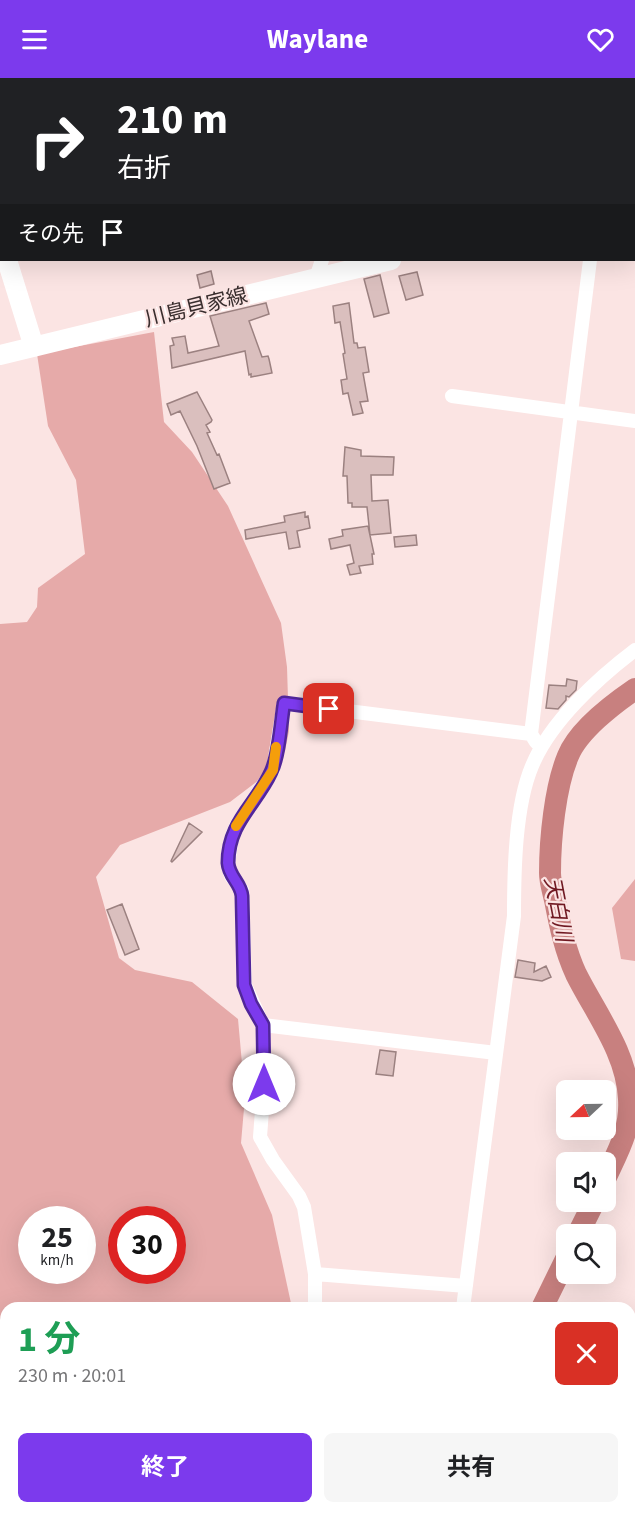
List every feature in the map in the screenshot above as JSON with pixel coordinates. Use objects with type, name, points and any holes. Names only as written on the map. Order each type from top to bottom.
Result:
[{"type":"main road","points":[[7,261],[34,347]]},
{"type":"main road","name":"川島貝家線","points":[[0,355],[319,268],[382,261]]},
{"type":"street","points":[[540,749],[531,734],[590,261]]},
{"type":"street","points":[[452,396],[635,421]]},
{"type":"street","points":[[464,1302],[514,916],[514,867],[525,787],[540,749],[589,689],[635,650]]},
{"type":"street","points":[[315,1302],[315,1274],[309,1226],[302,1201],[273,1161],[260,1137],[264,1084],[263,1025],[251,1004],[244,985],[242,890],[231,876],[228,865],[232,836],[236,826],[273,770],[284,703],[531,734]]},
{"type":"street","points":[[263,1025],[496,1053]]},
{"type":"street","points":[[315,1274],[466,1286]]},
{"type":"shaded area","points":[[154,332],[164,422],[192,452],[228,506],[281,623],[287,667],[289,731],[285,751],[275,768],[230,802],[120,845],[96,877],[119,958],[135,970],[192,982],[238,1019],[245,1097],[241,1143],[272,1215],[291,1302],[0,1302],[0,624],[27,622],[37,607],[38,588],[85,554],[76,480],[48,426],[37,354]]},
{"type":"shaded area","points":[[635,879],[635,961],[621,959],[612,908]]},
{"type":"building","points":[[211,271],[214,284],[200,288],[197,275]]},
{"type":"building","points":[[417,272],[423,295],[406,300],[399,276]]},
{"type":"building","points":[[380,275],[389,313],[374,317],[364,279]]},
{"type":"building","points":[[266,303],[269,314],[249,321],[262,357],[268,356],[272,373],[251,377],[245,351],[172,368],[170,346],[174,345],[172,338],[185,336],[188,353],[219,346],[210,316]]},
{"type":"building","points":[[349,303],[354,343],[357,343],[358,348],[365,347],[369,372],[363,373],[368,401],[360,402],[363,413],[353,415],[348,393],[343,394],[341,380],[347,379],[343,354],[345,353],[340,322],[335,323],[333,306]]},
{"type":"building","points":[[197,392],[212,420],[206,425],[210,432],[207,433],[217,455],[219,454],[230,483],[214,489],[180,411],[171,415],[167,404]]},
{"type":"building","points":[[345,447],[361,450],[361,456],[394,457],[393,475],[371,475],[372,501],[388,500],[391,533],[370,535],[367,507],[352,507],[352,503],[348,503],[347,476],[343,476]]},
{"type":"building","points":[[305,512],[310,528],[297,531],[300,547],[289,549],[286,532],[246,539],[245,530],[285,522],[284,516]]},
{"type":"building","points":[[368,526],[374,554],[372,554],[373,564],[359,566],[361,573],[350,575],[347,565],[354,563],[350,545],[331,549],[329,539],[343,536],[342,530]]},
{"type":"building","points":[[416,535],[417,545],[395,547],[394,537]]},
{"type":"building","points":[[567,679],[577,681],[576,690],[569,697],[566,696],[566,700],[558,709],[546,708],[549,685],[566,686]]},
{"type":"building","points":[[189,823],[202,832],[172,862],[171,861]]},
{"type":"building","points":[[122,904],[139,949],[125,955],[107,910]]},
{"type":"building","points":[[518,960],[535,963],[534,972],[546,966],[551,977],[542,981],[515,977]]},
{"type":"building","points":[[380,1050],[396,1052],[393,1076],[376,1074]]},
{"type":"waterway","name":"天白川","points":[[616,1155],[628,1120],[627,1082],[617,1050],[576,974],[566,947],[550,880],[551,845],[554,813],[568,756],[588,728],[635,689]]},
{"type":"waterway","name":"天白川","points":[[583,1224],[589,1212]]},
{"type":"waterway","name":"天白川","points":[[545,1302],[556,1279]]},
{"type":"slow traffic","points":[[236,826],[273,770],[276,747]]},
{"type":"route","points":[[264,1084],[263,1025],[251,1004],[244,985],[242,890],[231,876],[228,865],[229,848],[241,817],[273,770],[284,703],[329,709]]}]
